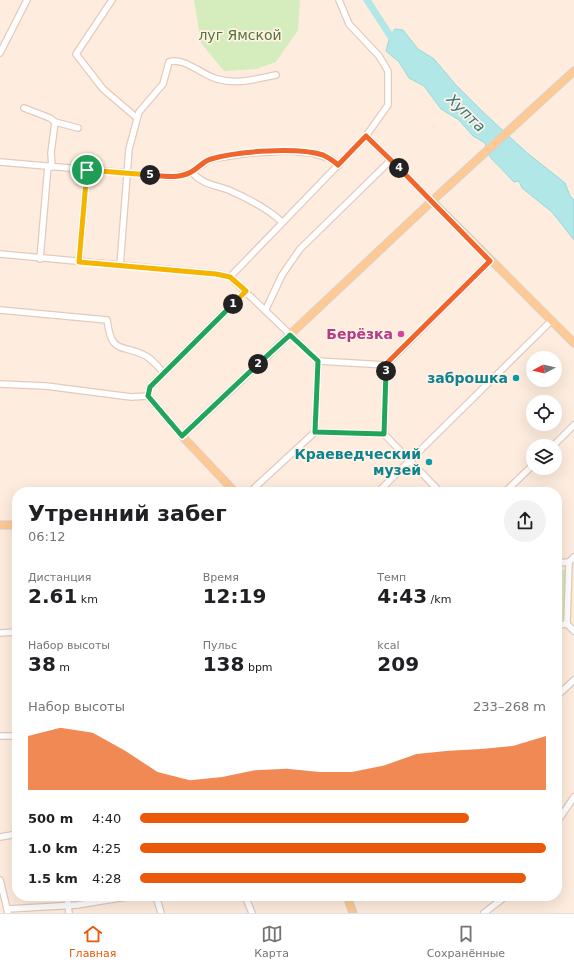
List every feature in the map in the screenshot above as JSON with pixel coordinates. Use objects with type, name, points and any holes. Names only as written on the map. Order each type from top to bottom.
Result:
[{"type":"main road","points":[[230,487],[182,436],[432,201],[574,71]]},
{"type":"main road","points":[[432,201],[490,261],[574,343]]},
{"type":"main road","points":[[0,525],[12,524]]},
{"type":"main road","points":[[349,901],[353,913]]},
{"type":"street","points":[[0,53],[27,0]]},
{"type":"street","points":[[112,0],[76,54],[103,89],[137,118]]},
{"type":"street","points":[[230,277],[366,136],[388,105],[388,71],[379,56],[349,24],[339,0]]},
{"type":"street","points":[[120,266],[129,149],[137,118],[142,107],[163,84],[167,65],[170,61],[180,62],[212,77],[228,81],[247,81],[276,75]]},
{"type":"street","points":[[24,108],[50,118],[55,122],[78,128]]},
{"type":"street","points":[[40,259],[55,122]]},
{"type":"street","points":[[366,136],[432,201]]},
{"type":"street","points":[[0,162],[173,177],[192,172],[210,159],[250,153],[288,151],[312,153],[331,159],[338,165]]},
{"type":"street","points":[[266,309],[282,275],[300,249],[392,160]]},
{"type":"street","points":[[79,262],[87,170]]},
{"type":"street","points":[[192,172],[202,181],[244,198],[274,215],[282,222]]},
{"type":"street","points":[[0,254],[40,259],[216,274],[230,277],[266,309],[290,335],[318,361],[386,364]]},
{"type":"street","points":[[384,434],[386,364],[490,261]]},
{"type":"street","points":[[148,396],[150,387],[246,291]]},
{"type":"street","points":[[0,310],[107,320],[109,336],[116,346],[146,356],[164,373]]},
{"type":"street","points":[[383,487],[551,321]]},
{"type":"street","points":[[315,432],[318,361]]},
{"type":"street","points":[[0,384],[46,386],[131,397],[148,396]]},
{"type":"street","points":[[148,396],[182,436]]},
{"type":"street","points":[[559,439],[574,425]]},
{"type":"street","points":[[255,487],[315,432],[384,434],[435,487]]},
{"type":"street","points":[[510,487],[526,472]]},
{"type":"street","points":[[562,563],[569,562],[574,557]]},
{"type":"street","points":[[569,562],[567,624],[574,632]]},
{"type":"street","points":[[562,624],[567,624]]},
{"type":"street","points":[[0,633],[12,632]]},
{"type":"street","points":[[562,691],[574,680]]},
{"type":"street","points":[[0,736],[12,736]]},
{"type":"street","points":[[562,815],[574,797]]},
{"type":"street","points":[[0,837],[12,835]]},
{"type":"street","points":[[0,880],[7,911],[96,901]]},
{"type":"street","points":[[68,901],[69,913]]},
{"type":"street","points":[[158,901],[162,913]]},
{"type":"street","points":[[247,901],[252,913]]},
{"type":"street","points":[[484,913],[500,901]]},
{"type":"green space","name":"луг Ямской","points":[[194,0],[300,0],[298,30],[276,62],[256,69],[224,71],[201,43]]},
{"type":"green space","points":[[562,570],[565,570],[566,619],[562,623]]},
{"type":"water","points":[[395,29],[403,30],[418,49],[434,59],[455,84],[482,111],[526,152],[565,183],[570,196],[574,200],[574,240],[552,212],[522,188],[519,181],[514,182],[490,157],[485,143],[473,136],[459,120],[441,109],[424,86],[409,78],[399,62],[386,51],[390,36]]},
{"type":"waterway","name":"Хупта","points":[[367,0],[395,43]]},
{"type":"place","name":"Берёзка","points":[[401,334]]},
{"type":"place","name":"заброшка","points":[[516,378]]},
{"type":"place","name":"Краеведческий музей","points":[[429,462]]},
{"type":"route","points":[[366,136],[392,160],[490,261],[386,364],[384,434],[315,432],[318,361],[290,335],[182,436],[148,396],[148,391],[150,387],[246,291],[230,277],[223,275],[79,262],[87,170],[173,177],[192,172],[198,166],[210,159],[250,153],[288,151],[317,154],[331,159],[338,165],[366,136]]}]
